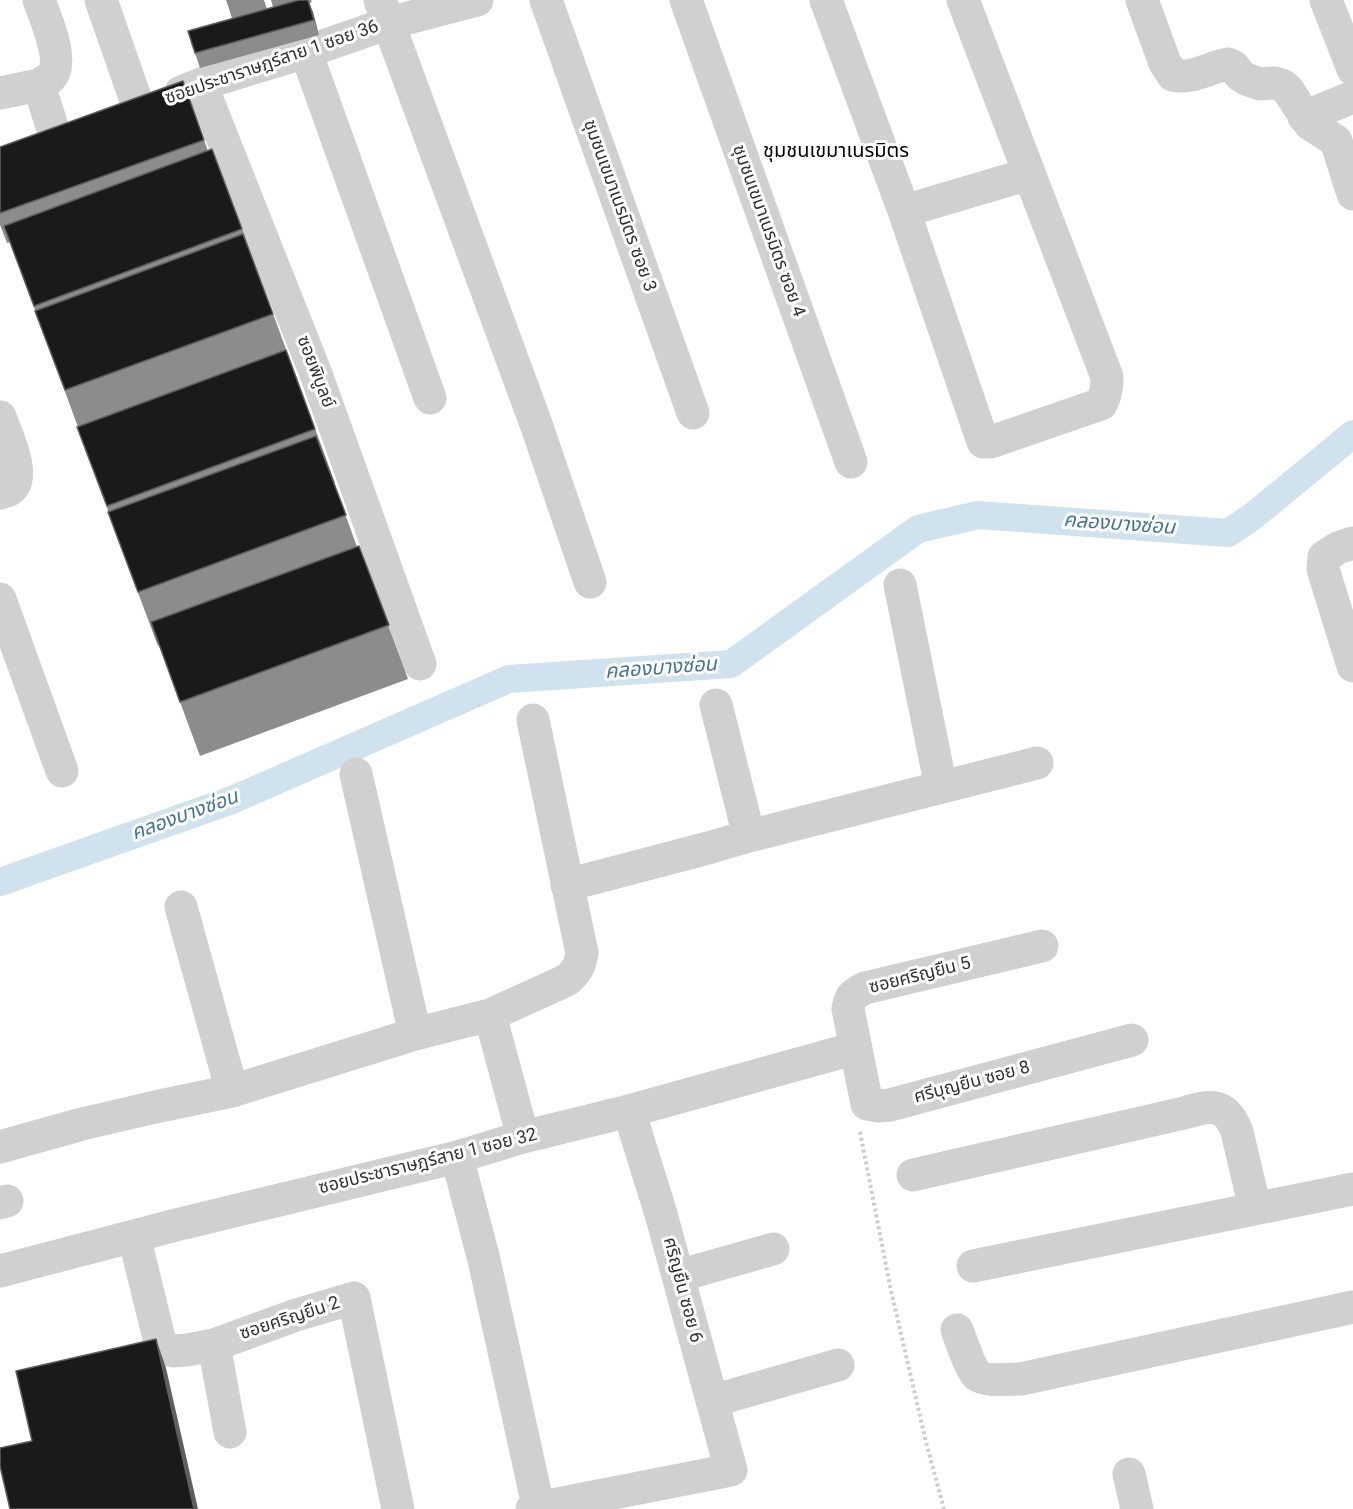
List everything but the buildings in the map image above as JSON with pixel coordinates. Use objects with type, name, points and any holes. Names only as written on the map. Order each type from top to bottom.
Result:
[{"type":"street","points":[[0,93],[39,84],[52,76],[56,54],[39,0]]},
{"type":"street","points":[[100,0],[139,109]]},
{"type":"street","name":"ซอยประชาราษฎร์สาย 1 ซอย 36","points":[[39,84],[44,139],[139,109],[201,84],[306,52],[384,12],[477,0]]},
{"type":"street","name":"ชุมชนเขมาเนรมิตร ซอย 3","points":[[546,0],[693,413]]},
{"type":"street","name":"ชุมชนเขมาเนรมิตร ซอย 4","points":[[686,0],[851,462]]},
{"type":"street","points":[[825,0],[904,211],[983,442],[991,442],[1101,404],[1105,396],[1107,378],[963,0]]},
{"type":"street","points":[[1142,0],[1166,63],[1173,75],[1179,77],[1190,75],[1228,64],[1233,66],[1246,80],[1260,84],[1281,84],[1288,90],[1310,124],[1336,141],[1353,194]]},
{"type":"street","points":[[1326,0],[1353,69]]},
{"type":"street","points":[[384,12],[536,424],[590,582]]},
{"type":"street","points":[[306,52],[430,398]]},
{"type":"street","name":"ซอยพิบูลย์","points":[[201,84],[225,178],[305,378],[389,577],[420,664]]},
{"type":"street","points":[[1304,117],[1353,97]]},
{"type":"street","points":[[904,211],[1029,174]]},
{"type":"street","points":[[0,417],[18,468],[17,481],[11,489],[0,493]]},
{"type":"street","points":[[1353,543],[1338,548],[1324,557],[1323,569],[1353,666]]},
{"type":"street","points":[[356,588],[389,577]]},
{"type":"street","points":[[900,585],[941,787]]},
{"type":"street","points":[[0,599],[62,771]]},
{"type":"street","points":[[716,705],[749,836]]},
{"type":"street","points":[[0,1147],[82,1124],[232,1091],[415,1034],[490,1015],[567,980],[576,972],[582,953],[533,720]]},
{"type":"street","points":[[567,885],[1037,763]]},
{"type":"street","points":[[356,774],[415,1034]]},
{"type":"street","points":[[182,907],[232,1091]]},
{"type":"street","name":"ซอยศริญยืน 5","points":[[856,1048],[848,1009],[849,1000],[865,988],[1042,946]]},
{"type":"street","points":[[490,1015],[523,1137]]},
{"type":"street","name":"ศรีบุญยืน ซอย 8","points":[[867,1104],[890,1105],[1132,1040]]},
{"type":"street","points":[[856,1048],[867,1104]]},
{"type":"street","name":"ซอยประชาราษฎร์สาย 1 ซอย 32","points":[[0,1271],[457,1157],[523,1137],[629,1111],[856,1048]]},
{"type":"street","points":[[914,1175],[1205,1107],[1219,1108],[1225,1110],[1233,1120],[1255,1208]]},
{"type":"street","name":"ศริญยืน ซอย 6","points":[[533,1501],[731,1470],[678,1276],[629,1111]]},
{"type":"street","points":[[457,1157],[484,1260],[533,1501]]},
{"type":"street","points":[[973,1266],[1353,1189]]},
{"type":"street","name":"ซอยศริญยืน 2","points":[[134,1236],[159,1338],[163,1347],[172,1351],[213,1345],[296,1315],[354,1298],[398,1509]]},
{"type":"street","points":[[678,1276],[774,1249]]},
{"type":"street","points":[[957,1330],[977,1375],[988,1379],[1021,1379],[1353,1307]]},
{"type":"street","points":[[213,1345],[230,1432]]},
{"type":"street","points":[[712,1401],[838,1365]]},
{"type":"street","points":[[1129,1474],[1137,1509]]},
{"type":"path","points":[[867,1104],[858,1118],[859,1130],[890,1286],[944,1509]]},
{"type":"waterway","name":"คลองบางซ่อน","points":[[0,882],[232,800],[509,679],[731,664],[918,529],[978,515],[1228,533],[1252,517],[1353,434]]},
{"type":"district","name":"ชุมชนเขมาเนรมิตร","points":[[836,152]]}]
